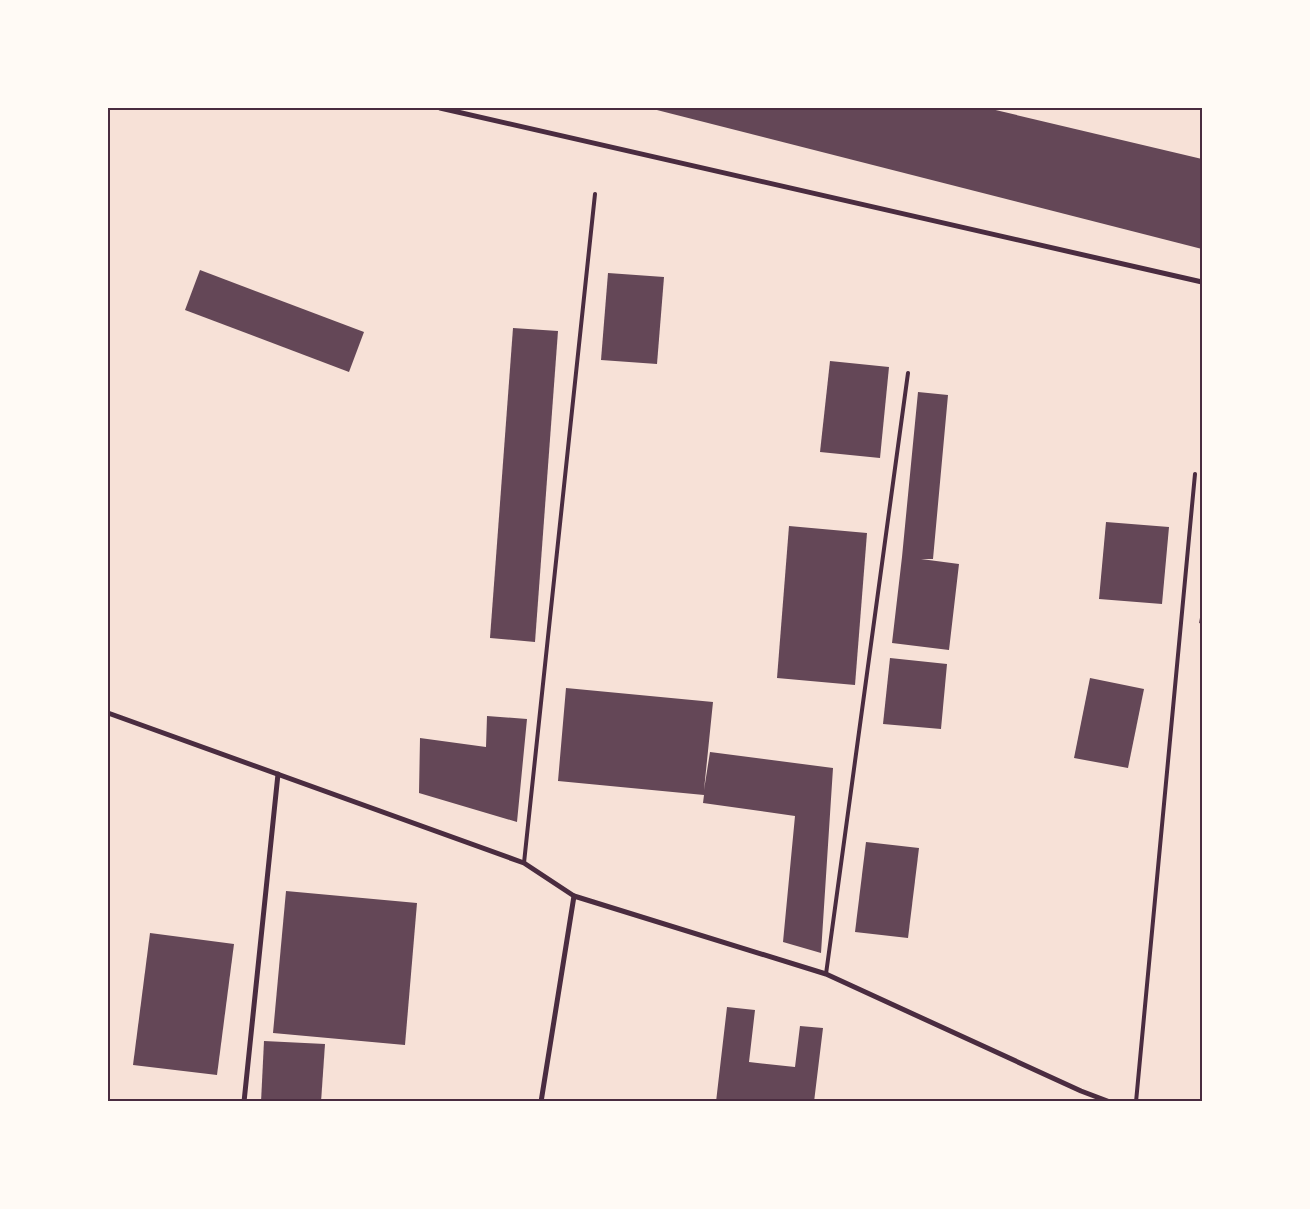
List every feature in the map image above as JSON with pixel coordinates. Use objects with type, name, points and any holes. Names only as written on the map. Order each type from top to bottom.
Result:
[{"type":"street","points":[[440,108],[1202,282]]},
{"type":"street","points":[[108,713],[524,863],[574,896],[826,974],[1080,1091],[1110,1102]]},
{"type":"street","points":[[244,1102],[278,774]]},
{"type":"street","points":[[541,1102],[574,896]]},
{"type":"lane","points":[[524,863],[595,194]]},
{"type":"lane","points":[[826,974],[908,373]]},
{"type":"lane","points":[[1136,1102],[1195,474]]},
{"type":"building","points":[[649,108],[987,108],[1202,159],[1202,249]]},
{"type":"building","points":[[200,270],[364,332],[349,372],[185,310]]},
{"type":"building","points":[[608,273],[664,277],[657,364],[601,360]]},
{"type":"building","points":[[513,328],[558,331],[535,642],[490,638]]},
{"type":"building","points":[[830,361],[889,367],[880,458],[820,452]]},
{"type":"building","points":[[918,392],[948,395],[933,559],[921,559],[959,564],[949,650],[892,643]]},
{"type":"building","points":[[1106,522],[1169,527],[1162,604],[1099,599]]},
{"type":"building","points":[[789,526],[867,533],[855,685],[777,678]]},
{"type":"building","points":[[1202,607],[1202,624],[1199,623]]},
{"type":"building","points":[[890,658],[947,664],[941,729],[883,724]]},
{"type":"building","points":[[1090,678],[1144,689],[1128,768],[1074,758]]},
{"type":"building","points":[[566,688],[713,702],[704,790],[710,752],[833,768],[821,953],[783,942],[795,816],[703,803],[704,795],[558,781]]},
{"type":"building","points":[[487,716],[527,719],[517,822],[419,793],[420,738],[486,747]]},
{"type":"building","points":[[866,842],[919,848],[908,938],[855,932]]},
{"type":"building","points":[[286,891],[417,903],[405,1045],[273,1033]]},
{"type":"building","points":[[150,933],[234,944],[217,1075],[133,1065]]},
{"type":"building","points":[[727,1007],[755,1010],[749,1062],[795,1067],[800,1026],[823,1028],[814,1102],[716,1102]]},
{"type":"building","points":[[264,1041],[325,1044],[321,1102],[261,1102]]}]
